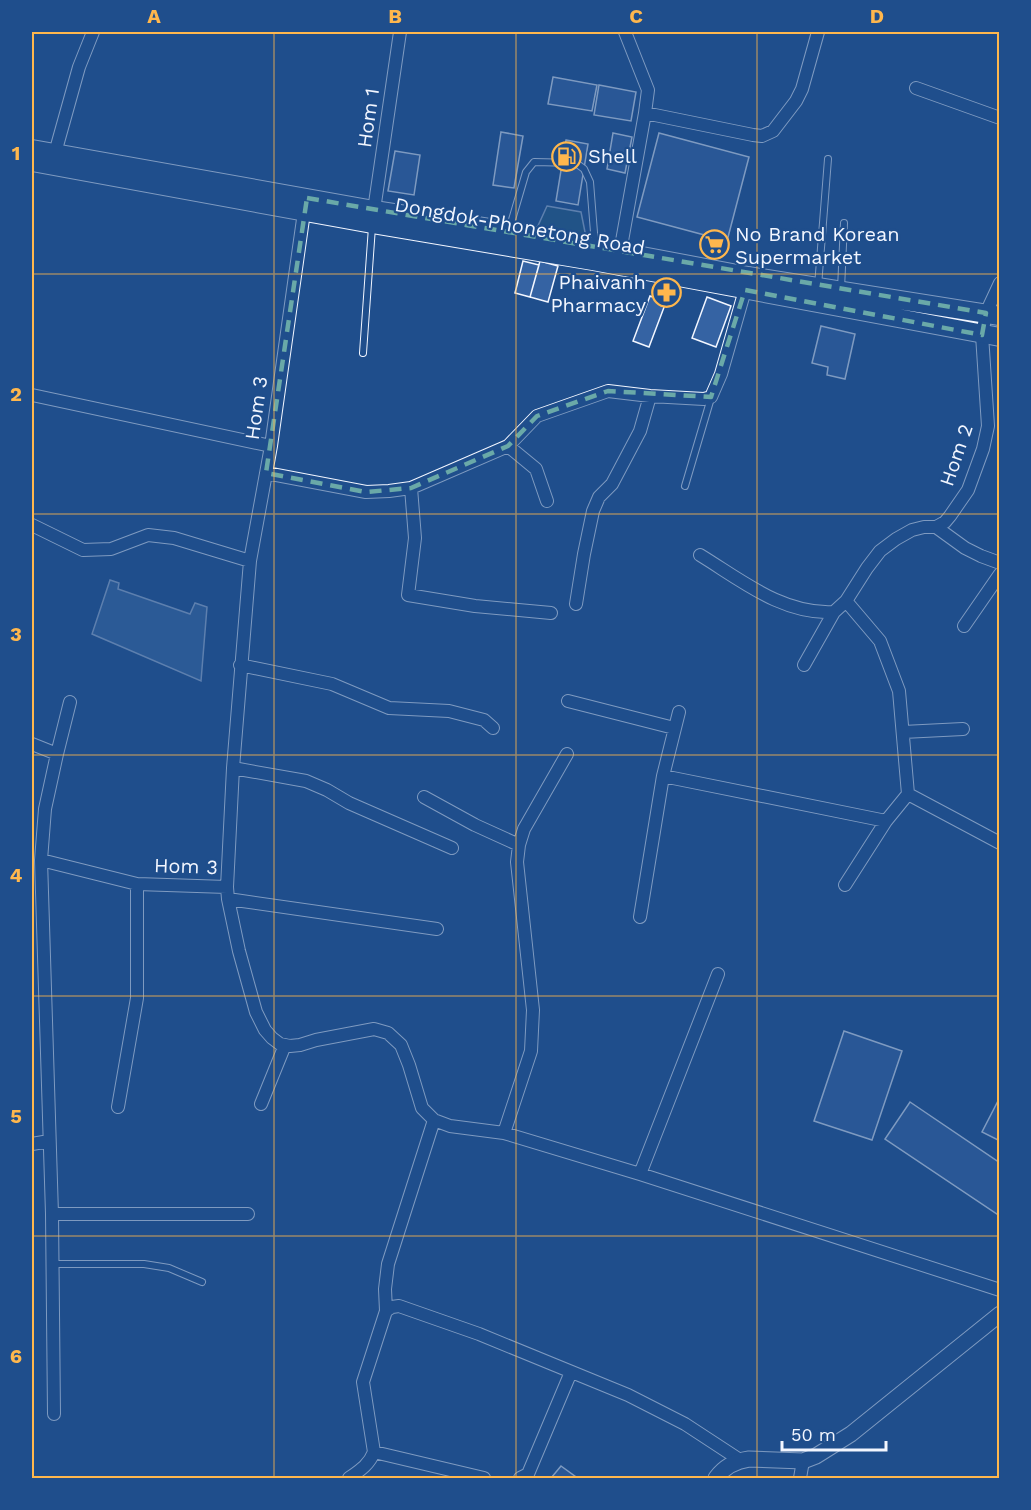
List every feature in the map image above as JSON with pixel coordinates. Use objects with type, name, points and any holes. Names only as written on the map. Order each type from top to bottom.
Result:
[{"type":"main road","name":"Dongdok-Phonetong Road","points":[[32,149],[373,217],[594,254],[745,290],[991,336]]},
{"type":"main road","name":"Dongdok-Phonetong Road","points":[[32,162],[305,204]]},
{"type":"main road","name":"Dongdok-Phonetong Road","points":[[594,254],[620,252],[748,276],[993,315]]},
{"type":"street","points":[[55,153],[79,67],[93,32]]},
{"type":"street","name":"Hom 1","points":[[373,217],[400,32]]},
{"type":"street","points":[[620,252],[648,90],[625,32]]},
{"type":"street","points":[[645,113],[753,135],[762,136],[773,131],[796,101],[802,89],[818,32]]},
{"type":"street","points":[[916,88],[999,118]]},
{"type":"street","name":"Hom 3","points":[[41,860],[137,884],[227,893],[240,665],[250,561],[271,446],[305,204]]},
{"type":"street","name":"Hom 2","points":[[936,527],[951,516],[968,490],[983,449],[988,426],[993,315],[999,284]]},
{"type":"street","points":[[266,473],[366,492],[411,488],[507,446],[537,416],[608,391],[650,396],[704,399],[711,397],[745,290]]},
{"type":"street","points":[[32,395],[271,446]]},
{"type":"street","points":[[576,604],[593,511],[599,497],[612,484],[640,431],[650,396]]},
{"type":"street","points":[[507,446],[536,469],[547,501]]},
{"type":"street","points":[[411,488],[415,538],[408,595],[475,606],[551,613]]},
{"type":"street","points":[[32,525],[83,550],[111,549],[148,535],[174,538],[250,561]]},
{"type":"street","points":[[804,665],[834,612],[846,601],[880,551],[912,530],[936,527],[965,548],[999,563]]},
{"type":"street","points":[[700,555],[774,600],[821,613],[834,612]]},
{"type":"street","points":[[964,626],[999,574]]},
{"type":"street","points":[[844,885],[886,821],[908,794],[899,691],[880,641],[846,601]]},
{"type":"street","points":[[240,665],[332,684],[389,708],[449,711],[484,720],[493,728]]},
{"type":"street","points":[[568,701],[674,728]]},
{"type":"street","points":[[54,1414],[50,1141],[37,899],[45,809],[70,702]]},
{"type":"street","points":[[640,917],[663,776],[679,712]]},
{"type":"street","points":[[903,732],[963,729]]},
{"type":"street","points":[[32,744],[57,754]]},
{"type":"street","points":[[504,1133],[531,1052],[534,1010],[517,862],[519,845],[524,829],[567,754]]},
{"type":"street","points":[[233,768],[306,781],[349,803],[452,848]]},
{"type":"street","points":[[663,776],[886,821]]},
{"type":"street","points":[[908,794],[999,843]]},
{"type":"street","points":[[424,797],[475,825],[519,845]]},
{"type":"street","points":[[118,1107],[137,998],[137,884]]},
{"type":"street","points":[[437,928],[227,893],[239,951],[256,1011],[265,1030],[280,1044],[300,1045],[374,1029],[388,1033],[401,1046],[422,1108],[434,1120],[450,1126],[504,1133],[640,1174],[999,1290]]},
{"type":"street","points":[[640,1174],[718,974]]},
{"type":"street","points":[[261,1104],[285,1045]]},
{"type":"street","points":[[349,1479],[365,1467],[374,1452],[363,1382],[386,1311],[385,1289],[388,1264],[434,1120]]},
{"type":"street","points":[[32,1144],[50,1141]]},
{"type":"street","points":[[52,1214],[248,1214]]},
{"type":"street","points":[[386,1311],[399,1306],[479,1334],[628,1395],[685,1424],[740,1460]]},
{"type":"street","points":[[716,1479],[729,1465],[740,1460],[803,1461],[816,1456],[851,1434],[999,1314]]},
{"type":"street","points":[[520,1479],[528,1474],[571,1372]]},
{"type":"street","points":[[374,1452],[484,1479]]},
{"type":"street","points":[[800,1479],[803,1461]]},
{"type":"lane","points":[[818,286],[828,159]]},
{"type":"lane","points":[[507,238],[526,172],[534,162],[576,163],[584,169],[590,182],[594,254]]},
{"type":"lane","points":[[363,352],[373,217]]},
{"type":"lane","points":[[841,290],[844,223]]},
{"type":"lane","points":[[686,486],[711,397]]},
{"type":"lane","points":[[52,1264],[144,1264],[169,1268],[202,1282]]},
{"type":"highlighted area","points":[[307,198],[986,313],[982,335],[745,290],[711,397],[608,391],[537,416],[508,446],[411,488],[366,492],[266,473]]},
{"type":"shaded area","points":[[547,206],[581,212],[586,237],[537,228]]},
{"type":"shaded area","points":[[110,580],[119,583],[118,589],[190,614],[195,603],[207,607],[201,681],[92,634]]},
{"type":"building","points":[[553,77],[597,85],[592,111],[548,104]]},
{"type":"building","points":[[599,85],[636,92],[631,121],[594,115]]},
{"type":"building","points":[[501,132],[523,136],[514,188],[493,185]]},
{"type":"building","points":[[613,133],[632,137],[625,173],[607,169]]},
{"type":"building","points":[[659,133],[749,157],[727,241],[637,217]]},
{"type":"building","points":[[566,140],[588,144],[578,205],[556,201]]},
{"type":"building","points":[[395,151],[420,155],[414,195],[388,191]]},
{"type":"building","points":[[523,261],[539,265],[530,297],[515,293]]},
{"type":"building","points":[[540,261],[558,266],[548,302],[530,297]]},
{"type":"building","points":[[650,296],[666,302],[649,347],[633,341]]},
{"type":"building","points":[[707,297],[731,306],[716,347],[692,338]]},
{"type":"building","points":[[821,326],[855,334],[845,379],[827,375],[828,367],[812,363]]},
{"type":"building","points":[[844,1031],[902,1051],[872,1140],[814,1121]]},
{"type":"building","points":[[1000,1097],[1000,1141],[982,1132]]},
{"type":"building","points":[[910,1102],[1000,1163],[1000,1216],[885,1139]]},
{"type":"building","points":[[561,1466],[576,1477],[576,1478],[551,1478]]},
{"type":"place","name":"Shell","points":[[567,156]]},
{"type":"place","name":"No Brand Korean Supermarket","points":[[714,245]]},
{"type":"place","name":"Phaivanh Pharmacy","points":[[667,293]]}]
